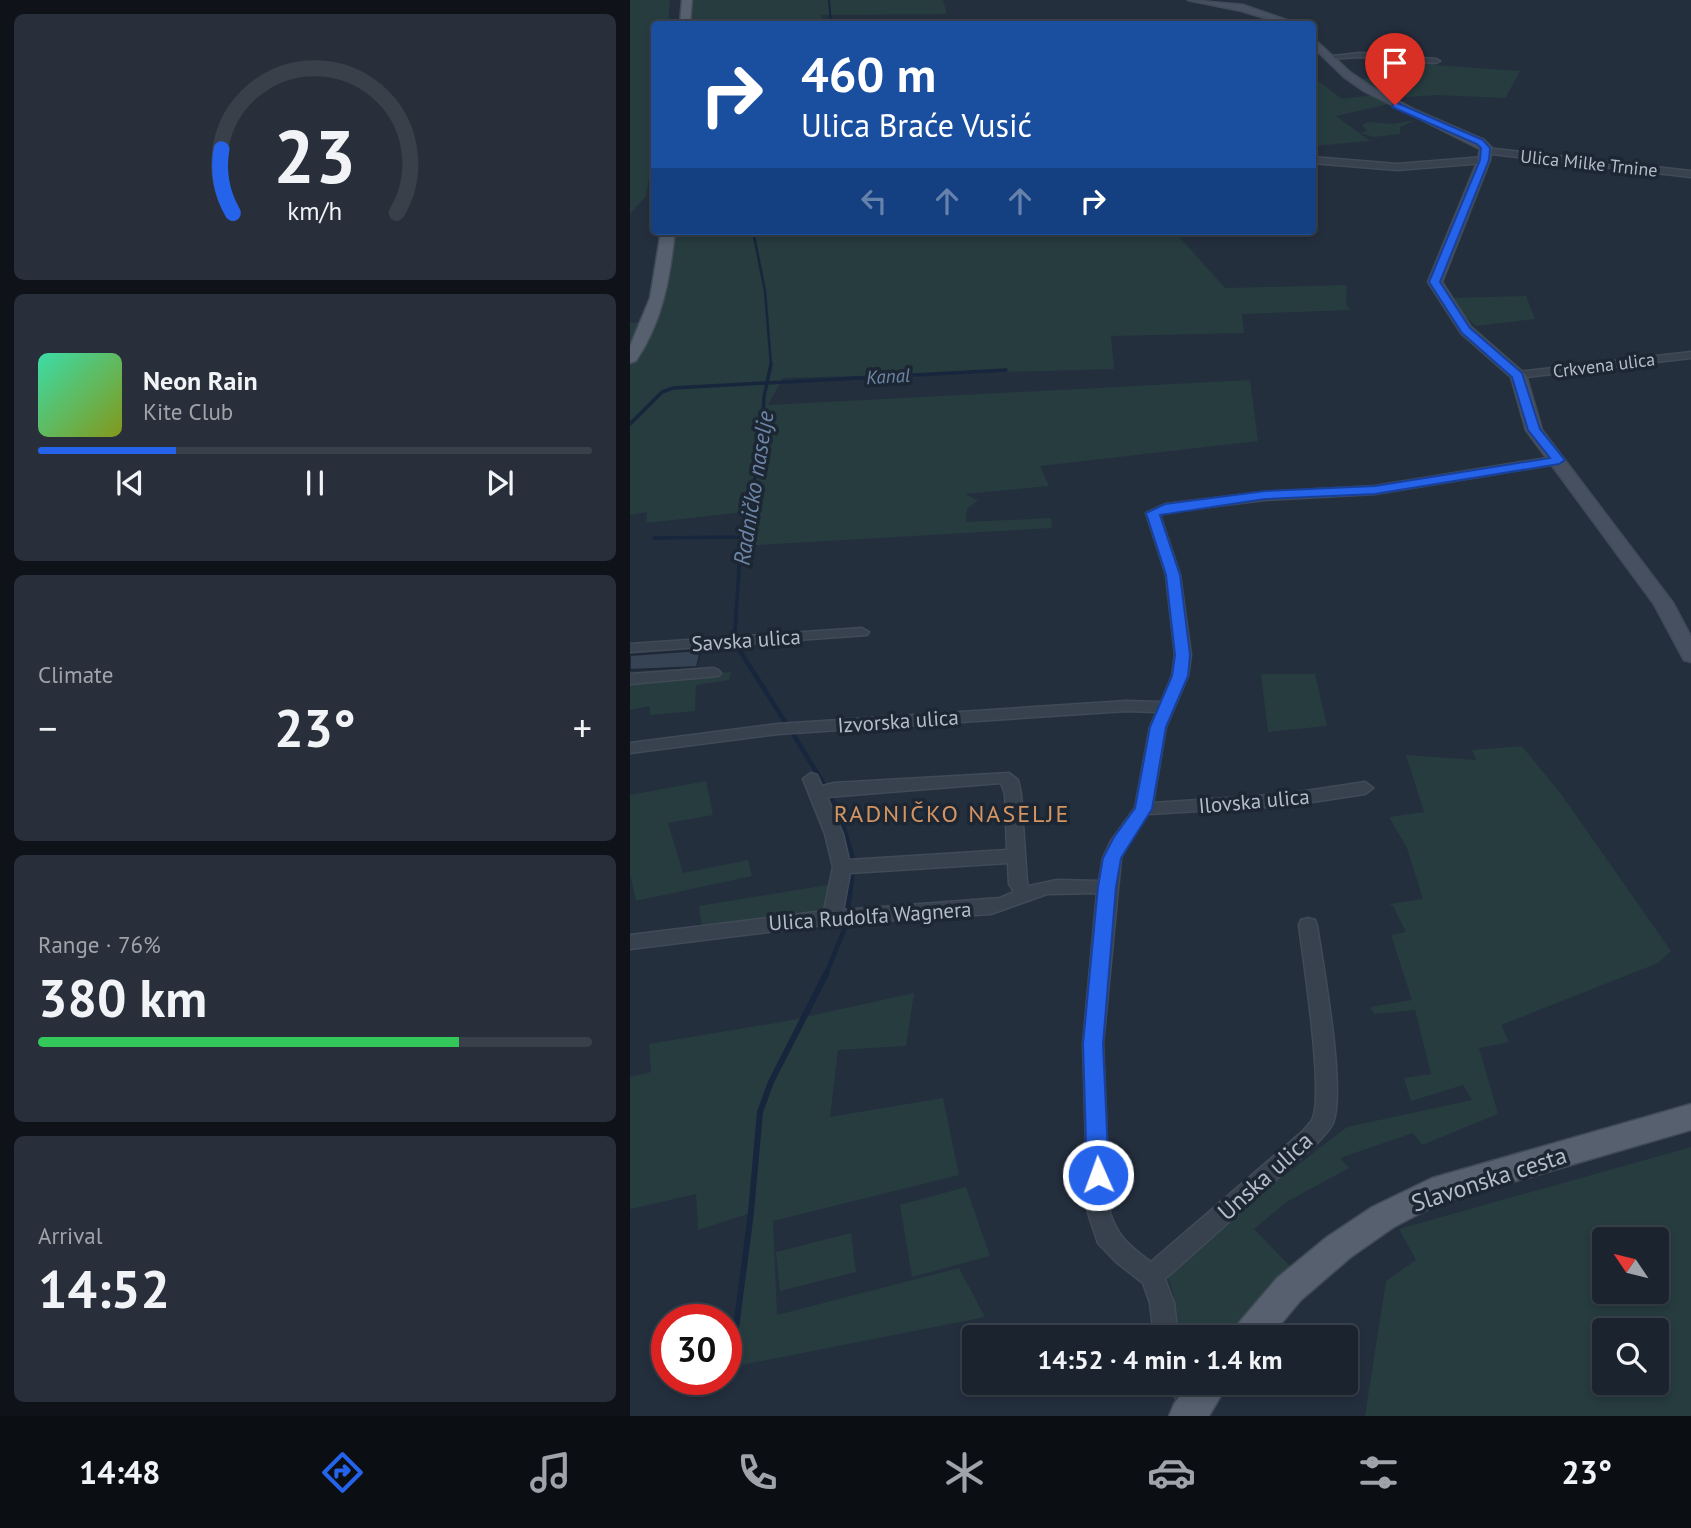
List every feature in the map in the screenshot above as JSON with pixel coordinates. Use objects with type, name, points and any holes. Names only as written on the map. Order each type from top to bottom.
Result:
[{"type":"main road","points":[[685,21],[687,0]]},
{"type":"main road","points":[[1193,0],[1243,8],[1284,21]]},
{"type":"main road","points":[[1316,45],[1339,70],[1370,91],[1480,142],[1485,156],[1435,282],[1466,330],[1518,375],[1534,430],[1559,460],[1581,495],[1663,603],[1691,656]]},
{"type":"main road","points":[[630,358],[652,321],[660,299],[668,235]]},
{"type":"main road","name":"Slavonska cesta","points":[[1258,1325],[1289,1289],[1339,1247],[1383,1217],[1432,1192],[1691,1117]]},
{"type":"street","points":[[1327,57],[1360,55],[1436,61]]},
{"type":"street","name":"Ulica Milke Trnine","points":[[1316,160],[1397,167],[1485,156],[1691,174]]},
{"type":"street","name":"Crkvena ulica","points":[[1518,375],[1691,355]]},
{"type":"street","points":[[1165,1325],[1162,1303],[1152,1276],[1124,1255],[1106,1236],[1099,1213],[1093,1044],[1112,858],[1143,809],[1158,727],[1180,676],[1183,655],[1173,575],[1153,513],[1165,508],[1265,495],[1375,490],[1559,460]]},
{"type":"street","name":"Savska ulica","points":[[630,648],[862,632]]},
{"type":"street","points":[[630,679],[713,673]]},
{"type":"street","name":"Izvorska ulica","points":[[630,748],[778,729],[1125,706],[1167,707]]},
{"type":"street","points":[[832,916],[842,867],[834,834],[815,786],[834,789],[1003,776],[1010,780],[1013,794],[1014,856],[1018,884],[1025,894]]},
{"type":"street","name":"Ilovska ulica","points":[[1143,809],[1286,800],[1365,788]]},
{"type":"street","points":[[842,867],[1014,856]]},
{"type":"street","name":"Ulica Rudolfa Wagnera","points":[[630,942],[832,916],[990,907],[1011,904],[1025,894],[1043,888],[1073,885],[1107,887]]},
{"type":"street","name":"Unska ulica","points":[[1152,1276],[1298,1147],[1323,1121],[1326,1104],[1325,1072],[1308,925]]},
{"type":"green space","points":[[630,0],[670,0],[668,21],[651,21],[651,165],[646,196],[630,214]]},
{"type":"green space","points":[[687,0],[943,0],[947,14],[821,15],[823,21],[688,21]]},
{"type":"green space","points":[[1404,59],[1436,61],[1434,65],[1520,71],[1506,97],[1502,98],[1437,95],[1383,99],[1354,80],[1407,74]]},
{"type":"green space","points":[[1316,79],[1342,99],[1373,95],[1389,104],[1336,116],[1370,141],[1316,146]]},
{"type":"green space","points":[[1416,120],[1400,127],[1400,134],[1374,137],[1361,133],[1367,131],[1362,125],[1369,122],[1393,124]]},
{"type":"green space","points":[[667,235],[1178,235],[1225,288],[1347,285],[1346,304],[1350,310],[1242,314],[1244,333],[1111,336],[1114,369],[783,378],[768,405],[1250,380],[1258,441],[1040,466],[1049,486],[964,494],[978,500],[967,509],[966,522],[1051,518],[1052,528],[741,546],[745,512],[646,523],[647,512],[630,515],[630,323],[649,321]]},
{"type":"green space","points":[[1526,296],[1535,319],[1476,326],[1453,305],[1450,298]]},
{"type":"green space","points":[[731,672],[729,680],[696,685],[695,711],[650,715],[650,706],[630,710],[630,679]]},
{"type":"green space","points":[[1261,674],[1315,674],[1327,726],[1268,732]]},
{"type":"green space","points":[[1522,746],[1561,794],[1671,951],[1658,963],[1501,1025],[1509,1042],[1479,1048],[1498,1114],[1422,1145],[1413,1133],[1340,1158],[1349,1168],[1288,1201],[1254,1229],[1290,1266],[1238,1325],[1175,1325],[1174,1295],[1168,1278],[1241,1209],[1347,1127],[1472,1100],[1463,1085],[1411,1101],[1404,1078],[1431,1074],[1415,1010],[1374,1014],[1370,1007],[1412,1000],[1391,935],[1406,932],[1393,906],[1389,904],[1423,899],[1407,848],[1389,817],[1424,812],[1406,755],[1476,760],[1472,750]]},
{"type":"green space","points":[[706,781],[713,815],[668,823],[683,873],[748,860],[752,876],[636,901],[630,873],[630,795]]},
{"type":"green space","points":[[839,883],[832,917],[702,931],[699,906]]},
{"type":"green space","points":[[914,993],[906,1046],[838,1050],[830,1117],[943,1098],[959,1175],[773,1221],[777,1315],[959,1268],[985,1317],[742,1365],[742,1304],[739,1304],[751,1213],[698,1230],[696,1194],[630,1209],[630,1077],[651,1072],[649,1044],[787,1021]]},
{"type":"green space","points":[[1691,1147],[1691,1416],[1365,1416],[1386,1281],[1416,1260],[1399,1229]]},
{"type":"green space","points":[[966,1187],[990,1256],[912,1277],[900,1205]]},
{"type":"green space","points":[[851,1233],[856,1272],[780,1291],[776,1252]]},
{"type":"building","points":[[701,650],[697,667],[630,670],[630,655]]},
{"type":"waterway","name":"Kanal","points":[[829,0],[831,21]]},
{"type":"waterway","name":"Kanal","points":[[754,235],[765,291],[771,364]]},
{"type":"waterway","name":"Kanal","points":[[767,383],[771,364]]},
{"type":"waterway","name":"Kanal","points":[[767,383],[1006,370]]},
{"type":"waterway","name":"Kanal","points":[[630,424],[662,392],[673,388],[767,383]]},
{"type":"waterway","name":"Radničko naselje","points":[[741,537],[761,452],[767,383]]},
{"type":"waterway","points":[[654,538],[741,537]]},
{"type":"waterway","name":"Radničko naselje","points":[[735,631],[741,537]]},
{"type":"waterway","name":"Radničko naselje","points":[[735,631],[735,636]]},
{"type":"waterway","name":"Radničko naselje","points":[[735,643],[787,725]]},
{"type":"waterway","name":"Radničko naselje","points":[[792,732],[825,786]]},
{"type":"waterway","name":"Radničko naselje","points":[[830,794],[840,815],[853,859]]},
{"type":"waterway","name":"Radničko naselje","points":[[848,909],[853,872]]},
{"type":"waterway","name":"Radničko naselje","points":[[826,974],[847,923]]},
{"type":"waterway","name":"Radničko naselje","points":[[739,1304],[760,1112],[771,1082],[826,974]]},
{"type":"district","name":"RADNIČKO NASELJE","points":[[952,813]]},
{"type":"route","points":[[1098,1175],[1093,1044],[1107,887],[1112,858],[1143,809],[1158,727],[1180,676],[1183,655],[1173,575],[1166,548],[1152,517],[1153,513],[1165,508],[1265,495],[1375,490],[1559,460],[1534,430],[1518,375],[1466,330],[1435,282],[1484,160],[1486,148],[1480,142],[1395,105]]}]
